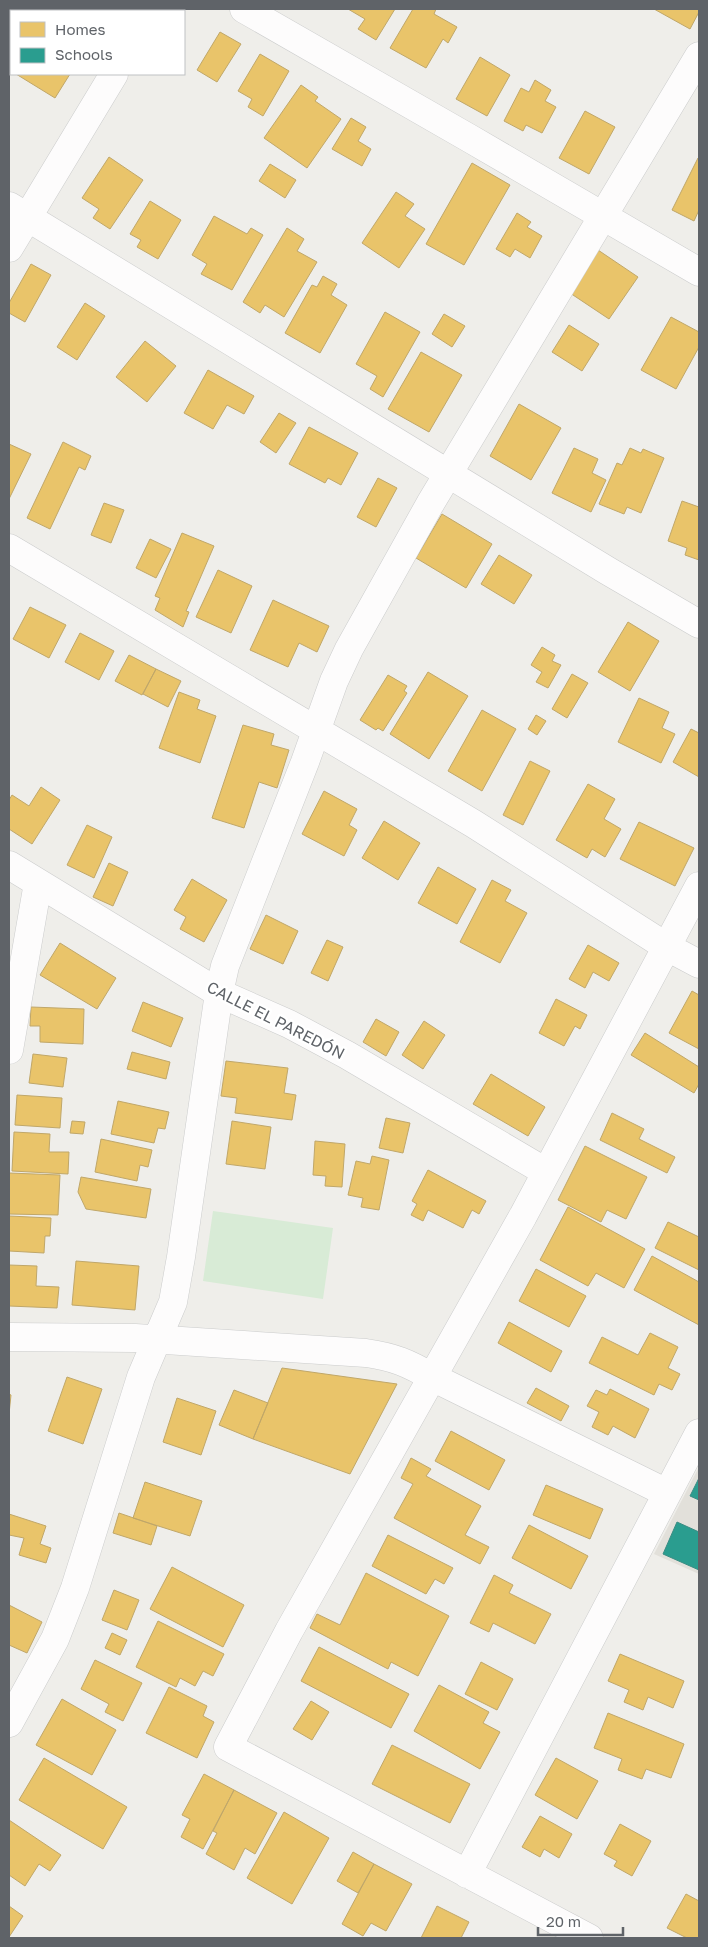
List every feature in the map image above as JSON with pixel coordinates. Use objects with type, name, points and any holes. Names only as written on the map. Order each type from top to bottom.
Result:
[{"type":"street","points":[[244,9],[699,272]]},
{"type":"street","points":[[9,1723],[55,1639],[75,1588],[141,1377],[173,1302],[219,993],[230,951],[334,682],[379,592],[699,56]]},
{"type":"street","points":[[9,248],[18,211],[113,75]]},
{"type":"street","points":[[18,211],[448,474],[699,624]]},
{"type":"street","points":[[9,548],[474,824],[667,947],[699,964]]},
{"type":"street","name":"CALLE EL PAREDÓN","points":[[9,865],[219,993],[289,1024],[347,1055],[546,1172]]},
{"type":"street","points":[[9,1050],[38,884]]},
{"type":"street","points":[[589,1938],[228,1747],[289,1631],[546,1172],[699,886]]},
{"type":"street","points":[[9,1337],[158,1340],[366,1353],[387,1356],[401,1360],[667,1493]]},
{"type":"street","points":[[466,1874],[699,1432]]},
{"type":"shaded area","points":[[699,1467],[699,1574],[654,1554]]},
{"type":"green space","points":[[213,1211],[333,1228],[323,1299],[203,1281]]},
{"type":"building: Homes","points":[[348,9],[395,9],[376,40],[358,29],[365,19]]},
{"type":"building: Homes","points":[[413,9],[436,9],[434,14],[457,27],[448,43],[443,39],[426,68],[390,48]]},
{"type":"building: Homes","points":[[654,9],[699,9],[699,12],[690,29]]},
{"type":"building: Homes","points":[[220,32],[241,44],[217,82],[197,70]]},
{"type":"building: Homes","points":[[260,54],[289,71],[263,116],[248,107],[252,99],[238,91]]},
{"type":"building: Homes","points":[[480,57],[510,75],[487,116],[456,99]]},
{"type":"building: Homes","points":[[18,75],[69,75],[55,98]]},
{"type":"building: Homes","points":[[535,80],[551,90],[545,101],[556,107],[542,133],[526,125],[523,131],[504,121],[521,88],[529,92]]},
{"type":"building: Homes","points":[[301,85],[318,97],[315,101],[341,119],[307,168],[264,138]]},
{"type":"building: Homes","points":[[585,111],[615,127],[589,174],[559,158]]},
{"type":"building: Homes","points":[[351,118],[366,127],[358,141],[371,149],[362,166],[332,149]]},
{"type":"building: Homes","points":[[109,157],[143,180],[110,229],[93,218],[99,209],[82,198]]},
{"type":"building: Homes","points":[[698,158],[699,210],[694,221],[672,210]]},
{"type":"building: Homes","points":[[472,163],[510,185],[464,265],[426,244]]},
{"type":"building: Homes","points":[[270,164],[296,180],[285,198],[259,181]]},
{"type":"building: Homes","points":[[396,192],[414,204],[405,216],[425,229],[399,268],[362,243]]},
{"type":"building: Homes","points":[[150,201],[181,220],[158,259],[137,247],[141,240],[130,234]]},
{"type":"building: Homes","points":[[517,213],[531,222],[527,227],[542,236],[530,258],[515,249],[510,257],[496,249]]},
{"type":"building: Homes","points":[[214,216],[247,234],[251,228],[263,235],[232,290],[201,274],[207,264],[192,255]]},
{"type":"building: Homes","points":[[287,228],[304,239],[297,251],[317,262],[284,317],[265,305],[260,313],[243,302]]},
{"type":"building: Homes","points":[[598,250],[638,277],[609,319],[570,293]]},
{"type":"building: Homes","points":[[31,264],[51,275],[25,322],[9,313],[9,303]]},
{"type":"building: Homes","points":[[323,276],[337,284],[331,295],[347,305],[320,353],[285,333],[312,285],[317,287]]},
{"type":"building: Homes","points":[[85,303],[105,316],[77,360],[57,347]]},
{"type":"building: Homes","points":[[385,312],[420,332],[383,397],[370,389],[377,376],[356,364]]},
{"type":"building: Homes","points":[[444,314],[465,326],[452,347],[432,334]]},
{"type":"building: Homes","points":[[671,317],[699,332],[699,347],[676,389],[641,370]]},
{"type":"building: Homes","points":[[569,325],[599,344],[582,371],[552,352]]},
{"type":"building: Homes","points":[[145,341],[176,366],[147,402],[116,377]]},
{"type":"building: Homes","points":[[421,352],[462,375],[429,432],[388,409]]},
{"type":"building: Homes","points":[[208,370],[254,396],[244,414],[227,405],[213,429],[184,413]]},
{"type":"building: Homes","points":[[519,404],[561,428],[531,480],[490,456]]},
{"type":"building: Homes","points":[[279,413],[296,423],[276,453],[260,442]]},
{"type":"building: Homes","points":[[309,427],[358,453],[341,485],[328,478],[325,483],[289,464]]},
{"type":"building: Homes","points":[[63,442],[91,456],[85,470],[79,467],[50,529],[27,518]]},
{"type":"building: Homes","points":[[9,444],[31,454],[9,499]]},
{"type":"building: Homes","points":[[574,448],[598,459],[592,473],[606,480],[591,512],[552,493]]},
{"type":"building: Homes","points":[[630,448],[641,453],[643,449],[664,458],[641,513],[627,507],[624,514],[599,504],[617,463],[622,465]]},
{"type":"building: Homes","points":[[378,478],[397,488],[376,527],[357,517]]},
{"type":"building: Homes","points":[[682,501],[699,507],[699,560],[685,555],[687,548],[668,541]]},
{"type":"building: Homes","points":[[104,503],[124,510],[111,543],[91,535]]},
{"type":"building: Homes","points":[[442,514],[492,544],[466,588],[416,558]]},
{"type":"building: Homes","points":[[182,533],[214,546],[186,611],[189,612],[183,627],[155,610],[160,598],[155,596]]},
{"type":"building: Homes","points":[[150,539],[171,549],[156,578],[136,568]]},
{"type":"building: Homes","points":[[499,555],[532,575],[514,604],[481,584]]},
{"type":"building: Homes","points":[[218,570],[252,586],[231,633],[196,617]]},
{"type":"building: Homes","points":[[273,600],[329,626],[317,652],[299,643],[288,667],[250,650]]},
{"type":"building: Homes","points":[[30,607],[66,625],[49,658],[13,639]]},
{"type":"building: Homes","points":[[628,622],[659,641],[630,691],[598,672]]},
{"type":"building: Homes","points":[[80,633],[114,651],[99,680],[65,662]]},
{"type":"building: Homes","points":[[542,647],[555,655],[552,661],[561,665],[548,688],[536,682],[542,672],[531,665]]},
{"type":"building: Homes","points":[[129,655],[156,669],[142,695],[115,681]]},
{"type":"building: Homes","points":[[156,669],[181,681],[168,707],[143,694]]},
{"type":"building: Homes","points":[[428,672],[468,696],[429,759],[390,734]]},
{"type":"building: Homes","points":[[572,674],[588,683],[567,718],[552,709]]},
{"type":"building: Homes","points":[[388,675],[407,686],[404,691],[407,693],[383,731],[378,728],[376,730],[360,720]]},
{"type":"building: Homes","points":[[179,692],[200,700],[197,709],[216,716],[200,763],[159,748]]},
{"type":"building: Homes","points":[[639,698],[669,712],[662,728],[675,734],[661,763],[618,742]]},
{"type":"building: Homes","points":[[482,710],[516,729],[482,791],[448,771]]},
{"type":"building: Homes","points":[[536,715],[546,721],[537,735],[528,729]]},
{"type":"building: Homes","points":[[243,725],[274,734],[271,745],[289,750],[277,788],[259,782],[244,828],[212,818]]},
{"type":"building: Homes","points":[[691,729],[699,733],[699,777],[673,762]]},
{"type":"building: Homes","points":[[530,761],[550,771],[523,825],[503,815]]},
{"type":"building: Homes","points":[[588,784],[615,799],[604,819],[621,829],[605,857],[592,849],[587,858],[556,840]]},
{"type":"building: Homes","points":[[41,787],[60,800],[32,844],[9,829],[9,800],[12,795],[29,806]]},
{"type":"building: Homes","points":[[324,791],[357,809],[349,825],[357,830],[344,856],[302,834]]},
{"type":"building: Homes","points":[[384,821],[420,843],[398,880],[362,858]]},
{"type":"building: Homes","points":[[639,822],[694,848],[675,886],[620,859]]},
{"type":"building: Homes","points":[[87,825],[112,837],[94,878],[67,865]]},
{"type":"building: Homes","points":[[109,863],[128,872],[113,906],[93,897]]},
{"type":"building: Homes","points":[[438,867],[476,889],[457,924],[418,903]]},
{"type":"building: Homes","points":[[192,879],[227,900],[204,942],[180,929],[186,917],[174,910]]},
{"type":"building: Homes","points":[[492,880],[511,890],[505,901],[527,913],[500,963],[460,942]]},
{"type":"building: Homes","points":[[266,915],[298,931],[283,964],[250,949]]},
{"type":"building: Homes","points":[[327,940],[343,947],[328,981],[311,973]]},
{"type":"building: Homes","points":[[60,943],[116,978],[97,1009],[40,975]]},
{"type":"building: Homes","points":[[588,945],[619,963],[609,981],[593,972],[585,988],[569,979]]},
{"type":"building: Homes","points":[[692,991],[699,995],[699,1049],[669,1033]]},
{"type":"building: Homes","points":[[556,999],[587,1015],[580,1029],[575,1026],[564,1046],[539,1033]]},
{"type":"building: Homes","points":[[143,1002],[183,1018],[171,1047],[132,1031]]},
{"type":"building: Homes","points":[[31,1007],[84,1009],[83,1044],[40,1042],[40,1026],[30,1026]]},
{"type":"building: Homes","points":[[376,1019],[399,1032],[386,1056],[363,1042]]},
{"type":"building: Homes","points":[[424,1021],[445,1035],[423,1069],[402,1055]]},
{"type":"building: Homes","points":[[645,1033],[699,1067],[699,1084],[694,1093],[631,1055]]},
{"type":"building: Homes","points":[[132,1052],[170,1062],[166,1079],[127,1069]]},
{"type":"building: Homes","points":[[33,1054],[67,1058],[63,1087],[29,1083]]},
{"type":"building: Homes","points":[[226,1061],[288,1068],[284,1093],[296,1095],[292,1120],[235,1113],[237,1098],[221,1096]]},
{"type":"building: Homes","points":[[491,1074],[545,1107],[528,1136],[473,1104]]},
{"type":"building: Homes","points":[[17,1095],[62,1098],[60,1128],[15,1125]]},
{"type":"building: Homes","points":[[118,1101],[169,1112],[165,1129],[158,1128],[154,1143],[111,1134]]},
{"type":"building: Homes","points":[[612,1113],[644,1129],[639,1139],[675,1157],[667,1173],[600,1140]]},
{"type":"building: Homes","points":[[386,1118],[410,1123],[403,1153],[379,1148]]},
{"type":"building: Homes","points":[[72,1121],[85,1122],[83,1134],[70,1133]]},
{"type":"building: Homes","points":[[232,1121],[271,1127],[265,1169],[226,1164]]},
{"type":"building: Homes","points":[[14,1132],[50,1134],[49,1152],[69,1152],[68,1174],[12,1171]]},
{"type":"building: Homes","points":[[101,1139],[152,1150],[148,1167],[140,1165],[137,1181],[95,1172]]},
{"type":"building: Homes","points":[[315,1141],[345,1144],[342,1187],[325,1186],[326,1176],[313,1175]]},
{"type":"building: Homes","points":[[585,1146],[647,1177],[626,1219],[607,1210],[601,1222],[558,1200]]},
{"type":"building: Homes","points":[[372,1156],[389,1160],[379,1210],[361,1207],[363,1198],[348,1195],[356,1161],[370,1164]]},
{"type":"building: Homes","points":[[428,1170],[486,1201],[479,1214],[472,1210],[463,1228],[428,1210],[423,1221],[411,1215],[417,1204],[412,1201]]},
{"type":"building: Homes","points":[[9,1173],[60,1175],[58,1215],[9,1214]]},
{"type":"building: Homes","points":[[81,1177],[151,1189],[146,1218],[86,1209],[78,1192]]},
{"type":"building: Homes","points":[[568,1207],[645,1249],[624,1288],[596,1273],[588,1286],[540,1260]]},
{"type":"building: Homes","points":[[9,1216],[51,1218],[50,1236],[45,1236],[44,1253],[9,1251]]},
{"type":"building: Homes","points":[[668,1222],[699,1237],[699,1270],[655,1248]]},
{"type":"building: Homes","points":[[652,1256],[699,1282],[699,1325],[634,1290]]},
{"type":"building: Homes","points":[[76,1261],[139,1266],[135,1310],[72,1305]]},
{"type":"building: Homes","points":[[9,1265],[37,1266],[36,1286],[59,1287],[57,1308],[9,1306]]},
{"type":"building: Homes","points":[[536,1269],[586,1296],[569,1327],[519,1301]]},
{"type":"building: Homes","points":[[509,1322],[562,1351],[551,1372],[498,1343]]},
{"type":"building: Homes","points":[[650,1333],[678,1347],[668,1368],[680,1374],[672,1390],[659,1384],[654,1395],[589,1363],[602,1337],[638,1355]]},
{"type":"building: Homes","points":[[282,1368],[397,1384],[350,1474],[253,1439]]},
{"type":"building: Homes","points":[[67,1377],[102,1389],[83,1444],[48,1431]]},
{"type":"building: Homes","points":[[536,1388],[569,1406],[561,1421],[527,1403]]},
{"type":"building: Homes","points":[[610,1389],[649,1409],[635,1438],[613,1426],[608,1435],[592,1427],[599,1412],[587,1406],[596,1390],[607,1395]]},
{"type":"building: Homes","points":[[234,1390],[268,1403],[253,1439],[219,1425]]},
{"type":"building: Homes","points":[[9,1394],[11,1395],[9,1414]]},
{"type":"building: Homes","points":[[177,1398],[216,1411],[201,1455],[163,1442]]},
{"type":"building: Homes","points":[[451,1431],[505,1460],[489,1490],[435,1461]]},
{"type":"building: Homes","points":[[411,1458],[431,1469],[426,1476],[481,1506],[465,1535],[489,1547],[480,1564],[394,1518],[413,1484],[401,1478]]},
{"type":"building: Homes","points":[[145,1482],[202,1501],[190,1536],[133,1518]]},
{"type":"building: Homes","points":[[546,1485],[603,1509],[590,1539],[533,1515]]},
{"type":"building: Homes","points":[[119,1513],[157,1526],[151,1545],[113,1533]]},
{"type":"building: Homes","points":[[9,1514],[46,1526],[40,1544],[51,1548],[46,1563],[19,1555],[24,1538],[9,1535]]},
{"type":"building: Homes","points":[[529,1525],[588,1556],[571,1589],[512,1558]]},
{"type":"building: Homes","points":[[388,1535],[453,1568],[444,1584],[435,1579],[426,1594],[372,1566]]},
{"type":"building: Homes","points":[[172,1567],[244,1605],[223,1647],[150,1609]]},
{"type":"building: Homes","points":[[366,1573],[449,1616],[418,1676],[391,1662],[388,1669],[310,1628],[317,1614],[340,1625]]},
{"type":"building: Homes","points":[[494,1575],[513,1585],[509,1593],[551,1614],[535,1644],[493,1623],[489,1632],[470,1623]]},
{"type":"building: Homes","points":[[114,1590],[139,1600],[127,1630],[102,1620]]},
{"type":"building: Homes","points":[[9,1605],[42,1622],[27,1653],[9,1645]]},
{"type":"building: Homes","points":[[158,1621],[224,1654],[213,1676],[203,1671],[195,1686],[180,1678],[176,1687],[136,1667]]},
{"type":"building: Homes","points":[[112,1633],[127,1640],[120,1655],[105,1648]]},
{"type":"building: Homes","points":[[319,1647],[409,1694],[391,1728],[301,1681]]},
{"type":"building: Homes","points":[[620,1654],[684,1681],[673,1708],[648,1697],[643,1710],[624,1702],[629,1690],[608,1681]]},
{"type":"building: Homes","points":[[95,1660],[142,1683],[123,1721],[105,1712],[109,1704],[81,1689]]},
{"type":"building: Homes","points":[[481,1662],[513,1679],[497,1710],[465,1694]]},
{"type":"building: Homes","points":[[439,1685],[489,1712],[483,1723],[500,1732],[480,1769],[414,1731]]},
{"type":"building: Homes","points":[[169,1687],[207,1706],[203,1716],[214,1722],[197,1758],[146,1733]]},
{"type":"building: Homes","points":[[62,1699],[116,1730],[92,1775],[36,1745]]},
{"type":"building: Homes","points":[[311,1701],[329,1712],[312,1740],[293,1729]]},
{"type":"building: Homes","points":[[608,1713],[684,1744],[671,1778],[646,1769],[642,1779],[618,1770],[622,1759],[594,1748]]},
{"type":"building: Homes","points":[[392,1745],[470,1784],[450,1823],[372,1784]]},
{"type":"building: Homes","points":[[44,1758],[127,1807],[103,1849],[19,1800]]},
{"type":"building: Homes","points":[[556,1758],[598,1781],[577,1819],[535,1795]]},
{"type":"building: Homes","points":[[204,1774],[234,1790],[203,1849],[181,1837],[190,1819],[182,1815]]},
{"type":"building: Homes","points":[[234,1790],[277,1813],[255,1854],[245,1848],[234,1870],[206,1854],[217,1833],[213,1831]]},
{"type":"building: Homes","points":[[284,1812],[329,1838],[292,1904],[247,1878]]},
{"type":"building: Homes","points":[[540,1816],[572,1834],[559,1858],[544,1849],[540,1857],[522,1847]]},
{"type":"building: Homes","points":[[9,1820],[61,1855],[50,1871],[39,1864],[25,1886],[9,1875]]},
{"type":"building: Homes","points":[[620,1824],[651,1841],[632,1876],[614,1866],[617,1861],[604,1854]]},
{"type":"building: Homes","points":[[353,1852],[374,1864],[358,1893],[337,1881]]},
{"type":"building: Homes","points":[[374,1864],[412,1884],[386,1931],[371,1923],[363,1936],[342,1924]]},
{"type":"building: Homes","points":[[686,1894],[699,1901],[699,1938],[687,1938],[667,1928]]},
{"type":"building: Homes","points":[[9,1906],[23,1916],[9,1937]]},
{"type":"building: Homes","points":[[437,1906],[469,1922],[461,1938],[421,1938]]},
{"type":"building: Schools","points":[[699,1478],[699,1500],[690,1496]]},
{"type":"building: Schools","points":[[677,1522],[699,1532],[699,1570],[663,1554]]}]
